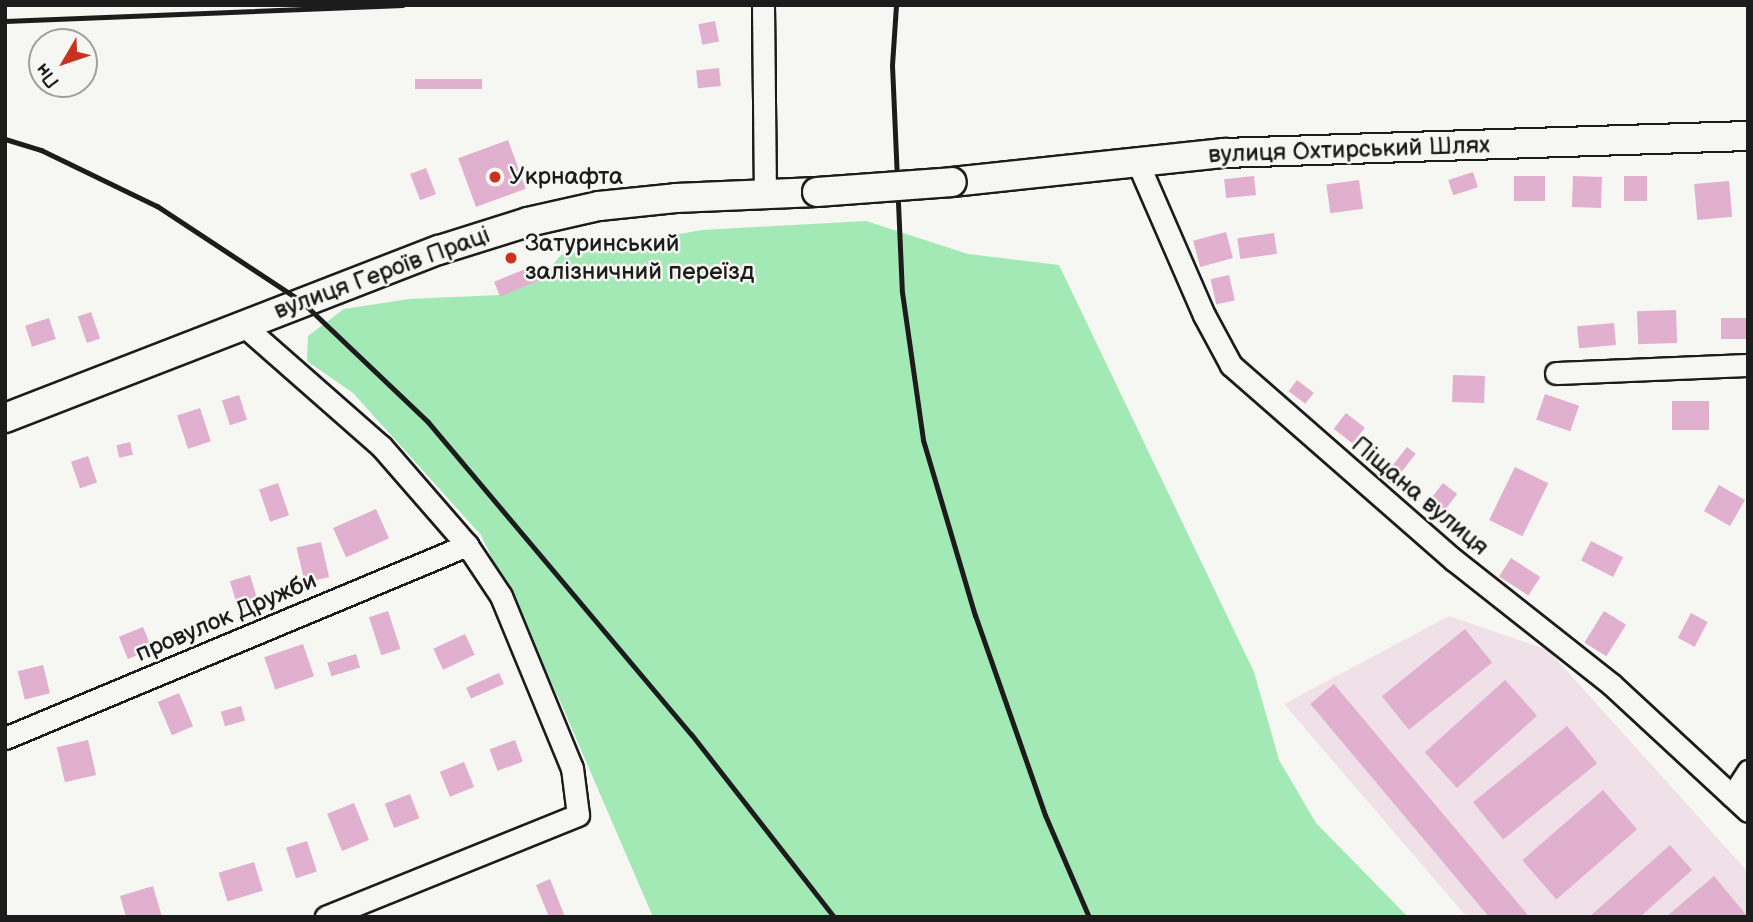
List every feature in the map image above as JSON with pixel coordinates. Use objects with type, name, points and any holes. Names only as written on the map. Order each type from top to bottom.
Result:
[{"type":"main road","name":"вулиця Охтирський Шлях","points":[[817,192],[952,182],[1224,153],[1748,136]]},
{"type":"main road","name":"вулиця Героїв Праці","points":[[5,418],[439,250],[528,222],[599,206],[765,193],[817,192]]},
{"type":"street","points":[[764,5],[765,193]]},
{"type":"street","name":"Піщана вулиця","points":[[1137,161],[1203,315],[1231,365],[1454,560],[1611,684],[1740,804]]},
{"type":"street","points":[[243,324],[381,446],[467,545],[501,596],[572,768],[578,815],[326,917]]},
{"type":"street","points":[[1556,373],[1748,365]]},
{"type":"street","name":"провулок Дружби","points":[[5,738],[467,545]]},
{"type":"street","points":[[1740,804],[1748,771]]},
{"type":"shaded area","points":[[1449,616],[1548,650],[1748,872],[1748,917],[1467,917],[1284,704]]},
{"type":"green space","points":[[866,221],[968,254],[1059,265],[1254,672],[1279,760],[1316,823],[1408,917],[653,917],[560,701],[481,535],[353,393],[307,361],[308,336],[344,309],[409,299],[500,295],[539,281],[561,255],[702,230]]},
{"type":"building","points":[[715,21],[719,42],[702,45],[698,24]]},
{"type":"building","points":[[719,68],[721,86],[698,88],[696,70]]},
{"type":"building","points":[[415,79],[482,79],[482,89],[415,89]]},
{"type":"building","points":[[508,140],[526,189],[476,207],[458,158]]},
{"type":"building","points":[[426,168],[436,194],[420,200],[410,174]]},
{"type":"building","points":[[1473,172],[1478,187],[1453,195],[1448,180]]},
{"type":"building","points":[[1254,176],[1256,195],[1226,198],[1224,179]]},
{"type":"building","points":[[1514,176],[1545,176],[1545,201],[1514,201]]},
{"type":"building","points":[[1573,176],[1602,177],[1601,208],[1572,207]]},
{"type":"building","points":[[1624,176],[1647,176],[1647,201],[1624,201]]},
{"type":"building","points":[[1359,180],[1363,209],[1330,213],[1326,185]]},
{"type":"building","points":[[1729,181],[1732,217],[1697,220],[1694,184]]},
{"type":"building","points":[[1226,232],[1233,258],[1200,267],[1193,241]]},
{"type":"building","points":[[1274,233],[1277,254],[1240,259],[1237,238]]},
{"type":"building","points":[[533,266],[539,281],[500,297],[494,282]]},
{"type":"building","points":[[1229,275],[1235,300],[1216,305],[1210,279]]},
{"type":"building","points":[[1676,310],[1677,343],[1638,344],[1637,311]]},
{"type":"building","points":[[91,312],[100,338],[87,343],[78,317]]},
{"type":"building","points":[[49,318],[56,339],[32,347],[25,326]]},
{"type":"building","points":[[1721,318],[1748,318],[1748,339],[1721,339]]},
{"type":"building","points":[[1614,323],[1616,345],[1579,348],[1577,326]]},
{"type":"building","points":[[1453,375],[1485,376],[1484,403],[1452,402]]},
{"type":"building","points":[[1297,380],[1314,393],[1305,404],[1289,391]]},
{"type":"building","points":[[1545,394],[1579,406],[1570,431],[1536,420]]},
{"type":"building","points":[[239,395],[247,420],[230,425],[222,401]]},
{"type":"building","points":[[1672,401],[1709,401],[1709,430],[1672,430]]},
{"type":"building","points":[[200,408],[211,441],[188,449],[177,415]]},
{"type":"building","points":[[1346,413],[1365,428],[1353,444],[1334,429]]},
{"type":"building","points":[[130,442],[133,455],[119,458],[116,445]]},
{"type":"building","points":[[1407,447],[1416,454],[1392,485],[1383,478]]},
{"type":"building","points":[[88,456],[97,482],[80,488],[71,462]]},
{"type":"building","points":[[1515,467],[1548,483],[1522,536],[1489,520]]},
{"type":"building","points":[[278,483],[289,515],[270,522],[259,490]]},
{"type":"building","points":[[1443,483],[1457,494],[1439,517],[1425,506]]},
{"type":"building","points":[[1719,485],[1745,500],[1730,526],[1704,511]]},
{"type":"building","points":[[376,509],[389,538],[346,557],[333,528]]},
{"type":"building","points":[[1591,541],[1623,557],[1613,577],[1581,561]]},
{"type":"building","points":[[321,542],[329,577],[305,583],[297,548]]},
{"type":"building","points":[[1511,558],[1540,577],[1528,596],[1499,576]]},
{"type":"building","points":[[250,575],[259,604],[239,610],[230,581]]},
{"type":"building","points":[[388,611],[400,649],[381,655],[369,617]]},
{"type":"building","points":[[1604,611],[1626,625],[1606,656],[1584,642]]},
{"type":"building","points":[[1691,613],[1708,622],[1695,647],[1678,638]]},
{"type":"building","points":[[143,627],[152,649],[128,659],[119,637]]},
{"type":"building","points":[[1465,629],[1492,662],[1409,730],[1382,696]]},
{"type":"building","points":[[465,634],[475,655],[443,670],[433,649]]},
{"type":"building","points":[[303,644],[314,676],[275,689],[264,657]]},
{"type":"building","points":[[356,654],[360,667],[331,676],[327,663]]},
{"type":"building","points":[[43,665],[50,693],[25,699],[18,671]]},
{"type":"building","points":[[499,673],[504,684],[471,699],[466,688]]},
{"type":"building","points":[[1505,680],[1537,716],[1457,788],[1425,752]]},
{"type":"building","points":[[1334,684],[1529,917],[1489,917],[1310,704]]},
{"type":"building","points":[[179,693],[193,726],[172,735],[158,702]]},
{"type":"building","points":[[241,706],[245,720],[225,726],[221,712]]},
{"type":"building","points":[[1567,726],[1597,763],[1503,839],[1473,802]]},
{"type":"building","points":[[88,740],[96,775],[65,782],[57,747]]},
{"type":"building","points":[[515,740],[523,762],[497,771],[490,749]]},
{"type":"building","points":[[464,762],[474,787],[450,797],[440,772]]},
{"type":"building","points":[[1603,790],[1637,829],[1556,899],[1522,860]]},
{"type":"building","points":[[410,794],[419,818],[394,828],[385,804]]},
{"type":"building","points":[[354,803],[369,840],[342,851],[327,814]]},
{"type":"building","points":[[307,841],[317,871],[296,878],[286,848]]},
{"type":"building","points":[[1670,845],[1692,870],[1640,917],[1589,917]]},
{"type":"building","points":[[254,862],[263,891],[227,902],[219,873]]},
{"type":"building","points":[[1714,876],[1748,917],[1666,917]]},
{"type":"building","points":[[550,879],[565,917],[549,917],[536,885]]},
{"type":"building","points":[[153,886],[162,917],[126,917],[120,896]]},
{"type":"railway","points":[[5,21],[403,5]]},
{"type":"railway","points":[[896,5],[892,65],[902,292],[923,440],[975,615],[1045,815],[1089,917]]},
{"type":"railway","points":[[5,139],[41,150],[157,206],[301,301],[428,422],[691,734],[834,917]]},
{"type":"place","name":"Укрнафта","points":[[495,177]]},
{"type":"place","name":"Затуринський залізничний переїзд","points":[[511,258]]}]
